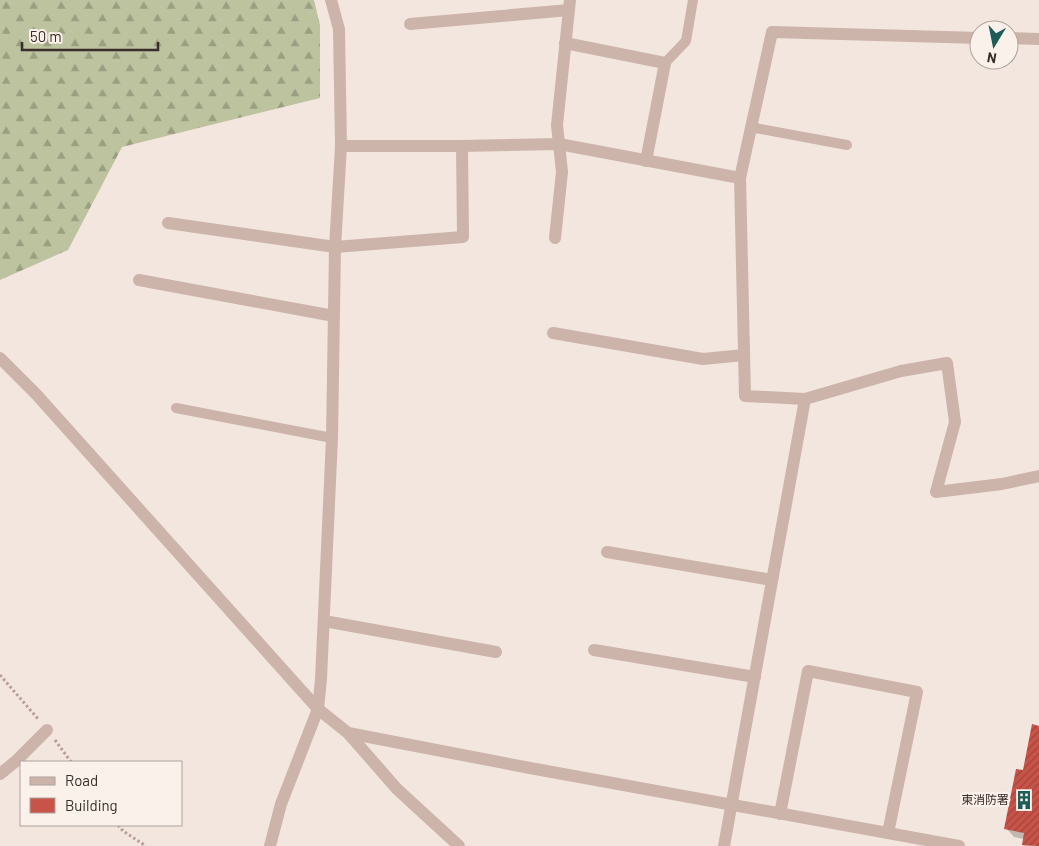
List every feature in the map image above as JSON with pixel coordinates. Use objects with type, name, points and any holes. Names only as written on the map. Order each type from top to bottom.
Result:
[{"type":"street","points":[[270,846],[281,804],[318,710],[332,438],[335,247],[341,146],[338,29],[331,0]]},
{"type":"street","points":[[410,24],[570,5],[557,125],[562,172],[555,238]]},
{"type":"street","points":[[969,38],[772,32],[740,178],[745,396],[805,399],[901,371],[947,363],[956,422],[936,492],[1002,484],[1039,476]]},
{"type":"street","points":[[1019,38],[1039,39]]},
{"type":"street","points":[[565,43],[665,63],[646,161]]},
{"type":"street","points":[[341,146],[559,144],[740,178]]},
{"type":"street","points":[[168,223],[335,247],[463,237],[462,146]]},
{"type":"street","points":[[138,280],[334,316]]},
{"type":"street","points":[[553,333],[703,359],[744,355]]},
{"type":"street","points":[[0,358],[36,394],[318,710],[348,733],[397,789],[459,846]]},
{"type":"street","points":[[724,846],[805,399]]},
{"type":"street","points":[[607,552],[772,580]]},
{"type":"street","points":[[324,621],[496,652]]},
{"type":"street","points":[[594,650],[755,677]]},
{"type":"street","points":[[780,814],[808,671],[917,692],[888,833]]},
{"type":"street","points":[[0,774],[16,762],[47,730]]},
{"type":"street","points":[[348,733],[959,846]]},
{"type":"lane","points":[[665,63],[686,41],[693,0]]},
{"type":"lane","points":[[750,127],[847,145]]},
{"type":"lane","points":[[176,408],[332,438]]},
{"type":"path","points":[[0,675],[47,730],[70,761]]},
{"type":"path","points":[[119,826],[123,831],[146,846]]},
{"type":"green space","points":[[0,0],[314,0],[320,25],[320,98],[122,147],[68,250],[0,280]]},
{"type":"building","name":"東消防署","points":[[1032,724],[1039,726],[1039,846],[1022,845],[1024,833],[1004,829],[1016,769],[1023,770]]},
{"type":"place","name":"東消防署","points":[[1024,800]]}]
